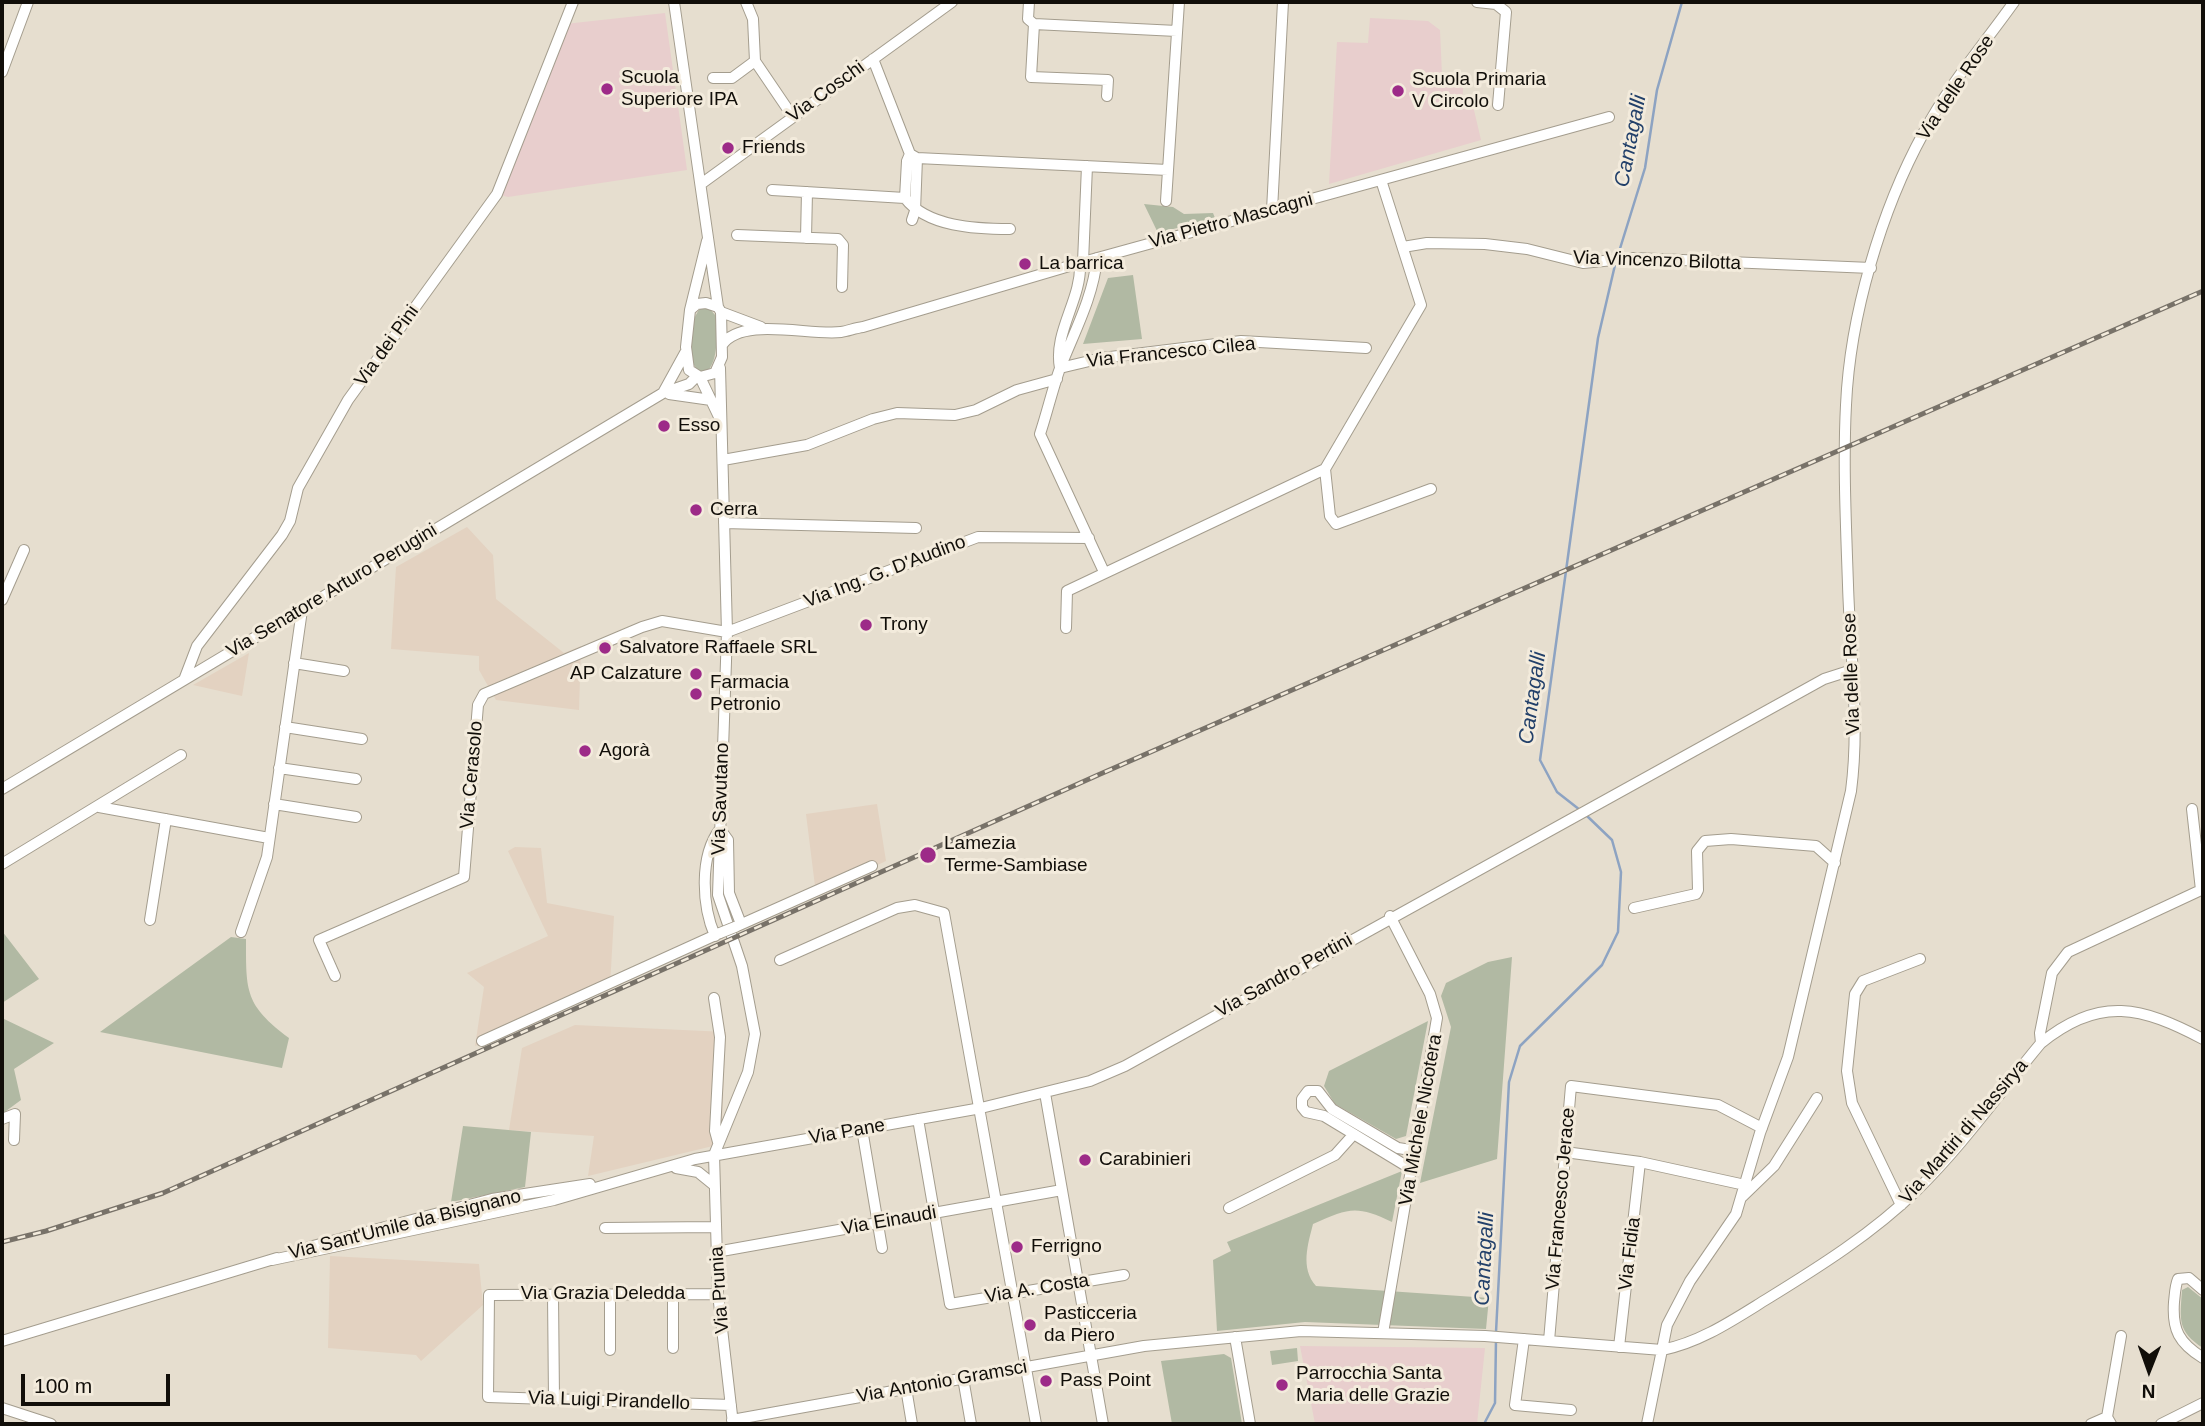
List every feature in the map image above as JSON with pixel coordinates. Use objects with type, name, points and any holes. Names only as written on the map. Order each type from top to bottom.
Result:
[{"type":"street","points":[[2,72],[28,2]]},
{"type":"street","name":"Via dei Pini","points":[[184,680],[197,646],[282,535],[290,521],[298,488],[348,400],[497,194],[573,2]]},
{"type":"street","points":[[674,2],[708,235],[690,310],[686,351],[689,370],[699,377],[722,425]]},
{"type":"street","points":[[746,2],[753,19],[755,61],[793,117]]},
{"type":"street","points":[[1029,2],[1028,19],[1034,24],[1177,31]]},
{"type":"street","points":[[1166,201],[1178,2]]},
{"type":"street","points":[[1272,210],[1283,2]]},
{"type":"street","points":[[1477,2],[1496,4],[1506,12],[1498,105]]},
{"type":"street","name":"Via delle Rose","points":[[1647,1424],[1667,1325],[1690,1281],[1736,1214],[1762,1128],[1788,1057],[1835,863],[1855,759],[1846,405],[1852,346],[1871,268],[1893,195],[1924,130],[2014,2]]},
{"type":"street","name":"Via Coschi","points":[[701,184],[947,4]]},
{"type":"street","points":[[1034,24],[1031,77],[1108,80],[1107,96]]},
{"type":"street","points":[[873,59],[914,156],[914,216]]},
{"type":"street","points":[[713,78],[732,78],[755,61]]},
{"type":"street","name":"Via Pietro Mascagni","points":[[770,329],[841,332],[1082,262],[1609,117]]},
{"type":"street","points":[[914,216],[905,198],[907,161],[914,156],[1168,170]]},
{"type":"street","points":[[1058,373],[1057,353],[1081,277],[1087,166]]},
{"type":"street","points":[[1066,628],[1067,591],[1325,469],[1421,302],[1381,180]]},
{"type":"street","points":[[772,190],[905,198]]},
{"type":"street","points":[[806,237],[807,192]]},
{"type":"street","points":[[914,216],[973,229],[1010,229]]},
{"type":"street","name":"Via Savutano","points":[[708,235],[722,345],[720,368],[727,632],[718,895],[742,965],[755,1034],[748,1072],[718,1142]]},
{"type":"street","points":[[737,235],[842,241],[842,287]]},
{"type":"street","name":"Via Vincenzo Bilotta","points":[[1403,247],[1427,243],[1485,244],[1527,249],[1583,263],[1623,259],[1871,268]]},
{"type":"street","points":[[1097,258],[1095,280],[1069,353],[1058,373],[1040,434],[1104,572]]},
{"type":"street","points":[[690,310],[697,304],[706,303],[744,323],[770,329]]},
{"type":"street","points":[[722,345],[737,332],[770,329]]},
{"type":"street","name":"Via Francesco Cilea","points":[[723,460],[807,444],[873,419],[897,413],[955,415],[976,410],[1058,373],[1102,358],[1241,341],[1366,348]]},
{"type":"street","points":[[686,351],[663,393],[692,395],[711,400]]},
{"type":"street","name":"Via Senatore Arturo Perugini","points":[[2,789],[663,393],[689,384],[699,377],[708,377],[720,368]]},
{"type":"street","points":[[1325,469],[1331,516],[1336,524],[1431,489]]},
{"type":"street","points":[[724,523],[916,528]]},
{"type":"street","name":"Via Ing. G. D'Audino","points":[[727,632],[978,537],[1089,538]]},
{"type":"street","points":[[2,600],[24,550]]},
{"type":"street","points":[[241,932],[267,857],[302,610]]},
{"type":"street","name":"Via Cerasolo","points":[[335,976],[319,940],[464,877],[478,705],[484,694],[662,621],[727,632]]},
{"type":"street","points":[[294,663],[344,671]]},
{"type":"street","name":"Via Sandro Pertini","points":[[981,1108],[1090,1081],[1125,1066],[1390,916],[1576,817],[1824,679],[1852,670]]},
{"type":"street","points":[[285,727],[362,739]]},
{"type":"street","points":[[2,864],[181,755]]},
{"type":"street","points":[[279,768],[356,779]]},
{"type":"street","points":[[274,804],[356,817]]},
{"type":"street","points":[[99,807],[269,838]]},
{"type":"street","points":[[2042,1043],[2040,1032],[2052,973],[2068,952],[2201,890],[2192,809]]},
{"type":"street","points":[[150,920],[166,819]]},
{"type":"street","points":[[718,935],[708,907],[707,857],[710,843],[720,829],[728,840],[729,893],[738,925]]},
{"type":"street","points":[[1634,908],[1696,894],[1697,851],[1705,841],[1731,839],[1816,846],[1835,863]]},
{"type":"street","points":[[482,1041],[872,866]]},
{"type":"street","points":[[780,960],[897,908],[915,905],[944,913],[1037,1424]]},
{"type":"street","name":"Via Michele Nicotera","points":[[1383,1333],[1417,1151],[1437,1018],[1430,993],[1390,916]]},
{"type":"street","points":[[1901,1205],[1852,1103],[1847,1071],[1855,993],[1863,981],[1920,959]]},
{"type":"street","points":[[713,998],[720,1037],[715,1131],[718,1142]]},
{"type":"street","name":"Via Martiri di Nassirya","points":[[1485,1336],[1662,1350],[1684,1346],[1719,1329],[1813,1270],[1879,1224],[1944,1160],[2042,1043],[2078,1020],[2126,1010],[2161,1017],[2203,1039]]},
{"type":"street","name":"Via Francesco Jerace","points":[[1549,1341],[1571,1086],[1718,1105],[1762,1128]]},
{"type":"street","points":[[1413,1170],[1324,1116],[1304,1110],[1301,1104],[1304,1094],[1318,1091],[1332,1109],[1398,1149],[1417,1151]]},
{"type":"street","points":[[1045,1093],[1103,1424]]},
{"type":"street","points":[[1740,1199],[1774,1166],[1817,1098]]},
{"type":"street","name":"Via Pane","points":[[666,1168],[714,1155],[981,1108]]},
{"type":"street","points":[[2,1119],[15,1114],[14,1140]]},
{"type":"street","points":[[918,1119],[934,1213]]},
{"type":"street","points":[[726,1124],[725,1137],[730,1145],[747,1149]]},
{"type":"street","points":[[862,1129],[882,1248]]},
{"type":"street","points":[[1228,1208],[1335,1156],[1353,1135]]},
{"type":"street","name":"Via Prunia","points":[[718,1142],[714,1155],[718,1294],[733,1422]]},
{"type":"street","points":[[1565,1152],[1640,1162],[1745,1185]]},
{"type":"street","name":"Via Fidia","points":[[1619,1347],[1640,1162]]},
{"type":"street","points":[[666,1168],[690,1169],[706,1176],[714,1185]]},
{"type":"street","name":"Via Sant'Umile da Bisignano","points":[[2,1341],[272,1260],[554,1200],[666,1168]]},
{"type":"street","name":"Via Einaudi","points":[[716,1252],[1062,1190]]},
{"type":"street","name":"Via A. Costa","points":[[934,1213],[950,1304],[1124,1275]]},
{"type":"street","points":[[605,1228],[715,1227]]},
{"type":"street","points":[[2203,1290],[2189,1278],[2178,1279],[2173,1319],[2177,1335],[2183,1343],[2203,1358]]},
{"type":"street","points":[[610,1294],[610,1350]]},
{"type":"street","points":[[673,1294],[673,1348]]},
{"type":"street","name":"Via Grazia Deledda","points":[[488,1397],[489,1295],[718,1294]]},
{"type":"street","points":[[553,1295],[554,1399]]},
{"type":"street","name":"Via Antonio Gramsci","points":[[733,1422],[1091,1355],[1235,1337],[1301,1331],[1485,1336]]},
{"type":"street","points":[[2091,1424],[2109,1420],[2122,1336]]},
{"type":"street","points":[[1235,1337],[1250,1424]]},
{"type":"street","points":[[1519,1338],[1515,1405],[1571,1410]]},
{"type":"street","points":[[963,1378],[971,1424]]},
{"type":"street","points":[[906,1388],[912,1424]]},
{"type":"street","name":"Via Luigi Pirandello","points":[[488,1397],[731,1405]]},
{"type":"street","points":[[2161,1424],[2203,1403]]},
{"type":"street","points":[[2,1408],[51,1424]]},
{"type":"shaded area","name":"Scuola Superiore IPA","points":[[665,13],[687,170],[508,197],[497,194],[565,24]]},
{"type":"shaded area","name":"Scuola Primaria V Circolo","points":[[1370,18],[1428,21],[1440,30],[1442,75],[1464,76],[1462,105],[1473,106],[1481,140],[1329,184],[1337,42],[1368,43]]},
{"type":"shaded area","points":[[467,527],[493,555],[496,599],[564,653],[581,646],[579,710],[496,700],[479,670],[479,656],[391,649],[396,567]]},
{"type":"shaded area","points":[[249,653],[242,696],[193,685]]},
{"type":"shaded area","points":[[877,804],[886,861],[816,894],[806,814]]},
{"type":"shaded area","points":[[515,847],[541,848],[547,903],[614,916],[610,986],[475,1046],[484,987],[467,973],[548,936],[508,851]]},
{"type":"shaded area","points":[[575,1025],[726,1032],[722,1122],[713,1146],[588,1176],[594,1136],[509,1130],[522,1048]]},
{"type":"shaded area","points":[[330,1256],[479,1264],[483,1305],[421,1361],[416,1355],[328,1348]]},
{"type":"shaded area","points":[[1300,1346],[1485,1348],[1477,1424],[1315,1424]]},
{"type":"green space","points":[[1144,204],[1173,207],[1184,214],[1213,213],[1215,218],[1158,233]]},
{"type":"green space","points":[[1133,275],[1142,339],[1083,344],[1108,278]]},
{"type":"green space","points":[[708,307],[716,316],[717,338],[713,361],[706,373],[694,364],[690,344],[697,314],[701,308]]},
{"type":"green space","points":[[2,931],[39,979],[2,1003]]},
{"type":"green space","points":[[231,937],[246,939],[248,985],[256,1006],[289,1038],[282,1068],[100,1032]]},
{"type":"green space","points":[[1512,957],[1497,1159],[1420,1183],[1451,1027],[1441,996],[1446,983],[1488,962]]},
{"type":"green space","points":[[2,1018],[54,1043],[14,1069],[21,1100],[2,1114]]},
{"type":"green space","points":[[1428,1021],[1406,1136],[1396,1139],[1335,1104],[1324,1086],[1329,1071]]},
{"type":"green space","points":[[463,1126],[531,1132],[525,1187],[451,1202]]},
{"type":"green space","points":[[1402,1171],[1392,1222],[1370,1213],[1352,1211],[1313,1224],[1307,1256],[1311,1279],[1316,1286],[1489,1298],[1486,1329],[1305,1322],[1217,1331],[1213,1260],[1231,1251],[1227,1242]]},
{"type":"green space","points":[[2188,1287],[2203,1299],[2203,1348],[2188,1336],[2182,1324],[2182,1290]]},
{"type":"green space","points":[[1297,1348],[1298,1361],[1272,1365],[1270,1351]]},
{"type":"green space","points":[[1224,1354],[1231,1358],[1242,1424],[1172,1424],[1161,1361]]},
{"type":"waterway","name":"Cantagalli","points":[[1618,255],[1645,168],[1657,90],[1682,2]]},
{"type":"waterway","name":"Cantagalli","points":[[1580,810],[1557,792],[1540,760],[1598,338],[1615,265]]},
{"type":"waterway","name":"Cantagalli","points":[[1496,1332],[1509,1082],[1520,1046],[1602,965],[1618,932],[1621,872],[1612,840],[1586,815]]},
{"type":"waterway","name":"Cantagalli","points":[[1484,1424],[1495,1403],[1496,1339]]},
{"type":"railway","points":[[2,1242],[46,1231],[163,1193],[1098,775],[2203,291]]},
{"type":"place","name":"Scuola Superiore IPA","points":[[607,89]]},
{"type":"place","name":"Scuola Primaria V Circolo","points":[[1398,91]]},
{"type":"place","name":"Friends","points":[[728,148]]},
{"type":"place","name":"La barrica","points":[[1025,264]]},
{"type":"place","name":"Esso","points":[[664,426]]},
{"type":"place","name":"Cerra","points":[[696,510]]},
{"type":"place","name":"Trony","points":[[866,625]]},
{"type":"place","name":"Salvatore Raffaele SRL","points":[[605,648]]},
{"type":"place","name":"AP Calzature","points":[[696,674]]},
{"type":"place","name":"Farmacia Petronio","points":[[696,694]]},
{"type":"place","name":"Agorà","points":[[585,751]]},
{"type":"place","name":"Lamezia Terme-Sambiase","points":[[928,855]]},
{"type":"place","name":"Carabinieri","points":[[1085,1160]]},
{"type":"place","name":"Ferrigno","points":[[1017,1247]]},
{"type":"place","name":"Pasticceria da Piero","points":[[1030,1325]]},
{"type":"place","name":"Pass Point","points":[[1046,1381]]},
{"type":"place","name":"Parrocchia Santa Maria delle Grazie","points":[[1282,1385]]}]
